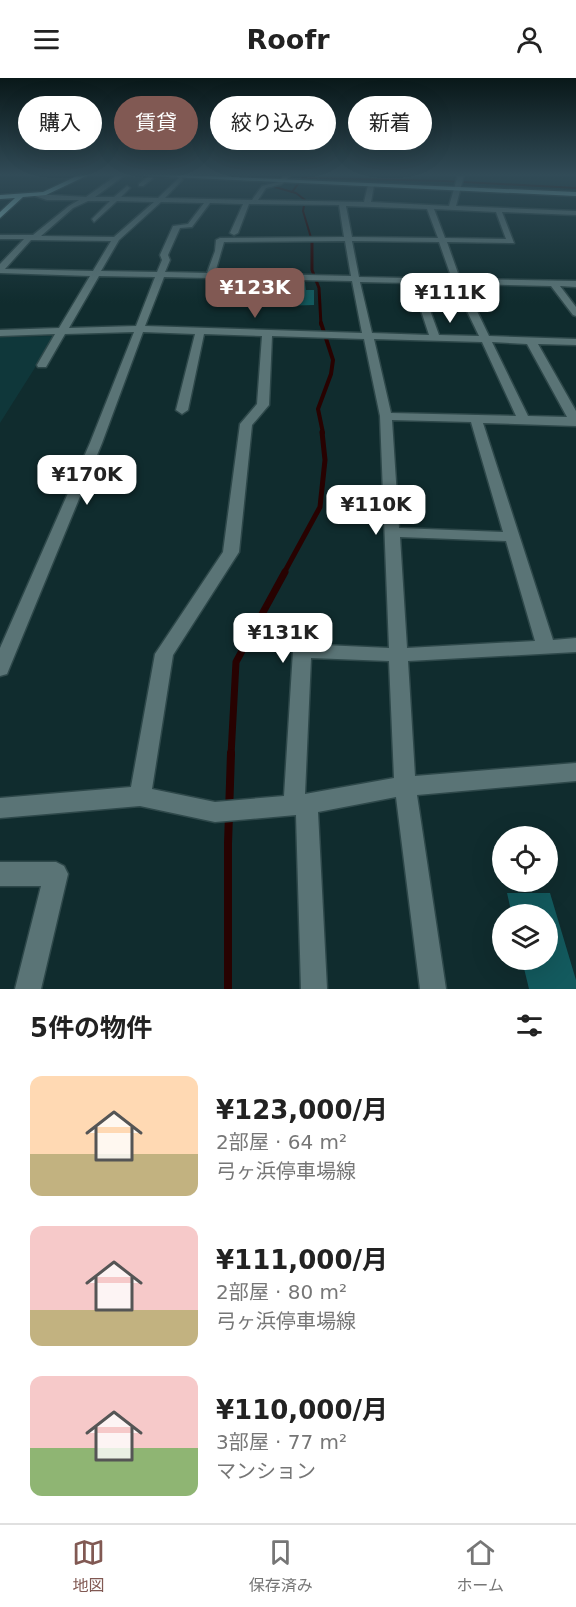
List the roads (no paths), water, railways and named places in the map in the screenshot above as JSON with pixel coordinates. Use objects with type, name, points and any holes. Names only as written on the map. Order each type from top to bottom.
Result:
[{"type":"street","points":[[0,270],[32,238],[58,218]]},
{"type":"street","points":[[42,365],[116,239],[140,218]]},
{"type":"street","points":[[0,669],[96,443],[139,329],[152,301],[159,274],[166,260],[164,255],[177,226],[190,226],[196,218]]},
{"type":"street","points":[[234,233],[242,218]]},
{"type":"street","points":[[344,218],[355,278],[386,416],[405,786],[433,989]]},
{"type":"street","points":[[434,218],[459,281],[524,420]]},
{"type":"street","points":[[210,275],[219,251],[220,240],[348,239],[512,242],[502,218]]},
{"type":"street","points":[[0,237],[116,239]]},
{"type":"street","points":[[0,270],[576,284]]},
{"type":"street","points":[[415,280],[435,338]]},
{"type":"street","points":[[554,284],[576,313]]},
{"type":"street","points":[[0,333],[139,329],[576,342]]},
{"type":"street","points":[[182,410],[201,331]]},
{"type":"street","points":[[140,796],[164,654],[231,552],[246,424],[263,405],[267,333]]},
{"type":"street","points":[[531,340],[576,421]]},
{"type":"street","points":[[386,416],[576,421]]},
{"type":"street","points":[[476,419],[546,646]]},
{"type":"street","points":[[392,532],[511,537]]},
{"type":"street","points":[[314,989],[300,805],[302,651],[399,654],[576,645]]},
{"type":"street","points":[[0,808],[140,796],[215,812],[300,805],[405,786],[576,771]]},
{"type":"street","points":[[0,874],[56,874],[28,989]]},
{"type":"waterway","points":[[305,218],[312,241]]},
{"type":"waterway","points":[[312,241],[312,270],[319,288],[321,325]]},
{"type":"waterway","points":[[321,323],[333,360],[331,374],[318,409],[323,433]]},
{"type":"waterway","points":[[284,573],[320,507],[325,460],[322,432]]},
{"type":"waterway","points":[[231,755],[236,662],[285,572]]},
{"type":"waterway","points":[[228,989],[228,844],[231,753]]}]
